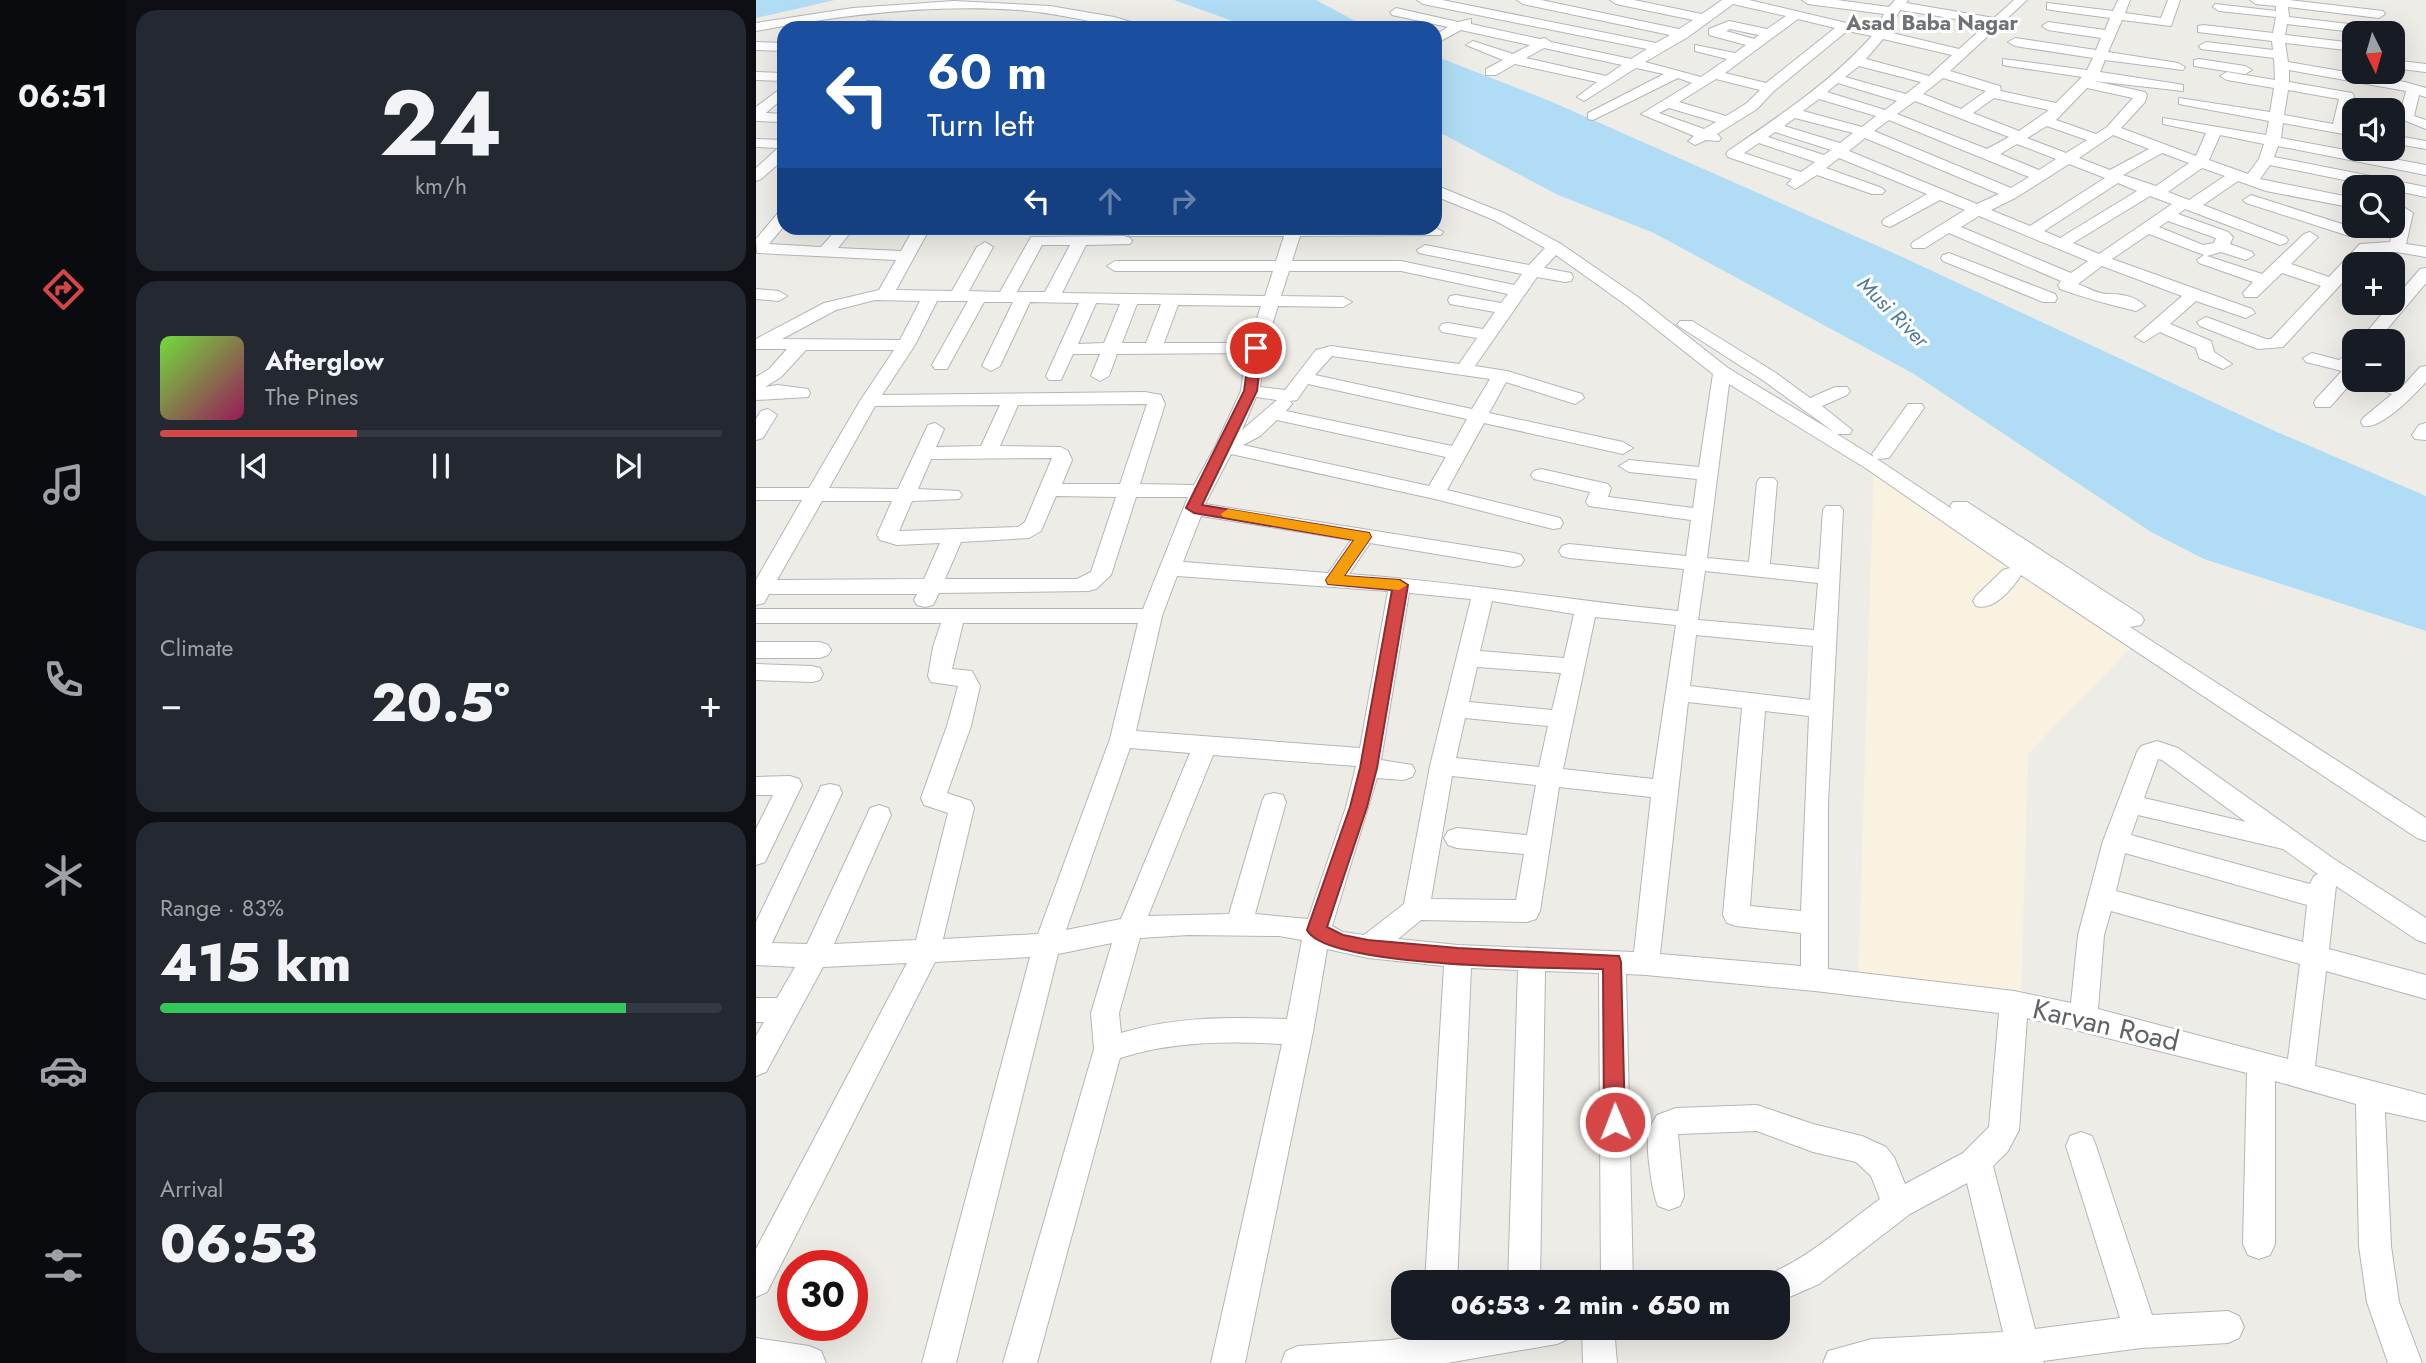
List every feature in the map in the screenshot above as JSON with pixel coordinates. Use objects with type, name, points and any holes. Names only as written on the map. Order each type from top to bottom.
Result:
[{"type":"street","points":[[1423,0],[1660,48]]},
{"type":"street","points":[[1442,36],[1501,0]]},
{"type":"street","points":[[1523,0],[1683,34]]},
{"type":"street","points":[[1491,72],[1617,0],[1704,18]]},
{"type":"street","points":[[1651,0],[1718,9]]},
{"type":"street","points":[[1584,97],[1731,0],[1845,26],[1942,73]]},
{"type":"street","points":[[1808,0],[1898,6],[1998,23]]},
{"type":"street","points":[[1913,43],[1968,0]]},
{"type":"street","points":[[1820,165],[1861,131],[1942,73],[2021,0]]},
{"type":"street","points":[[1987,155],[2041,124],[2089,79],[2103,56],[2124,0]]},
{"type":"street","points":[[2051,6],[2166,23],[2174,0]]},
{"type":"street","points":[[2256,0],[2281,39],[2347,98]]},
{"type":"street","points":[[801,21],[922,5],[999,5],[1058,11],[1109,21]]},
{"type":"street","points":[[1738,151],[1793,113],[1857,61],[1898,6]]},
{"type":"street","points":[[2219,7],[2281,39],[2420,92],[2406,118],[2426,125]]},
{"type":"street","points":[[828,21],[935,9],[1007,10],[1075,21]]},
{"type":"street","points":[[2337,9],[2342,33]]},
{"type":"street","points":[[2227,76],[2281,39],[2337,9],[2379,14]]},
{"type":"street","points":[[1396,12],[1436,21]]},
{"type":"street","points":[[1642,118],[1712,75],[1797,15]]},
{"type":"street","points":[[968,21],[973,16]]},
{"type":"street","points":[[1442,22],[1629,65],[1680,67],[1769,88]]},
{"type":"street","points":[[2204,23],[2281,39],[2342,56]]},
{"type":"street","points":[[756,27],[777,24]]},
{"type":"street","points":[[1757,44],[1714,32],[1729,25],[1771,34]]},
{"type":"street","points":[[1700,138],[1746,110],[1845,26]]},
{"type":"street","points":[[2048,26],[2109,35]]},
{"type":"street","points":[[2199,64],[2281,39],[2342,26]]},
{"type":"street","points":[[756,33],[777,29]]},
{"type":"street","points":[[1876,39],[1913,43],[1964,54]]},
{"type":"street","points":[[2250,200],[2251,181],[2266,160],[2273,140],[2281,39]]},
{"type":"street","points":[[2206,46],[2281,39],[2342,46]]},
{"type":"street","points":[[2015,42],[2178,67]]},
{"type":"street","points":[[1473,45],[1516,60],[1607,80]]},
{"type":"street","points":[[756,46],[777,47]]},
{"type":"street","points":[[1700,48],[1736,57]]},
{"type":"street","points":[[2405,53],[2426,55]]},
{"type":"street","points":[[1857,61],[1942,73],[2059,108]]},
{"type":"street","points":[[2008,62],[2089,79],[2277,111]]},
{"type":"street","points":[[2405,66],[2426,68]]},
{"type":"street","points":[[1594,116],[1680,67],[1712,75]]},
{"type":"street","points":[[756,76],[777,77]]},
{"type":"street","points":[[1837,79],[1910,97],[1962,114],[2067,158],[2280,240]]},
{"type":"street","points":[[1919,245],[1977,210],[2012,194],[2112,130],[2140,99],[2140,96],[2089,79]]},
{"type":"street","points":[[1962,114],[1997,88]]},
{"type":"street","points":[[2197,88],[2342,129]]},
{"type":"street","points":[[756,91],[777,91]]},
{"type":"street","points":[[1683,92],[1746,110]]},
{"type":"street","points":[[1818,94],[1885,114],[2038,175]]},
{"type":"street","points":[[756,115],[777,96]]},
{"type":"street","points":[[1667,103],[1729,121]]},
{"type":"street","points":[[1793,113],[1861,131],[2012,194]]},
{"type":"street","points":[[756,115],[777,117]]},
{"type":"street","points":[[2003,115],[2098,139]]},
{"type":"street","points":[[1642,118],[1738,151],[1820,165],[1941,193],[2061,244],[2138,285]]},
{"type":"street","points":[[2168,121],[2426,170]]},
{"type":"street","points":[[1773,127],[1820,165]]},
{"type":"street","points":[[2061,244],[2201,162],[2215,129]]},
{"type":"street","points":[[2112,130],[2251,181],[2342,200]]},
{"type":"street","points":[[1758,138],[1877,191],[1857,202]]},
{"type":"street","points":[[2405,141],[2426,145]]},
{"type":"street","points":[[756,143],[777,148]]},
{"type":"street","points":[[2033,231],[2161,148]]},
{"type":"street","points":[[756,153],[777,151]]},
{"type":"street","points":[[759,171],[777,155]]},
{"type":"street","points":[[2266,160],[2426,192]]},
{"type":"street","points":[[1950,258],[2047,299],[2166,215],[2251,181]]},
{"type":"street","points":[[1442,184],[1531,224],[1638,298],[1722,372],[1874,465],[2017,564],[2426,831]]},
{"type":"street","points":[[1839,195],[1858,184]]},
{"type":"street","points":[[1442,193],[1500,218],[1555,247],[1710,342],[1741,357],[1882,454],[2426,814]]},
{"type":"street","points":[[1890,222],[1941,193]]},
{"type":"street","points":[[2224,218],[2250,200]]},
{"type":"street","points":[[2250,200],[2342,229]]},
{"type":"street","points":[[2405,213],[2426,217]]},
{"type":"street","points":[[2166,215],[2225,237],[2221,246]]},
{"type":"street","points":[[759,242],[777,223]]},
{"type":"street","points":[[1948,227],[2110,301],[2114,298],[2136,306]]},
{"type":"street","points":[[2148,228],[2200,250],[2208,251],[2221,246],[2246,255]]},
{"type":"street","points":[[826,251],[840,235]]},
{"type":"street","points":[[884,297],[918,235]]},
{"type":"street","points":[[1005,298],[1034,235]]},
{"type":"street","points":[[1054,235],[1092,235]]},
{"type":"street","points":[[1055,376],[1094,299],[1115,266],[1127,235]]},
{"type":"street","points":[[939,1363],[1047,945],[1122,739],[1151,616],[1197,500],[1250,391],[1256,348],[1292,235]]},
{"type":"street","points":[[1051,298],[1074,236]]},
{"type":"street","points":[[2252,293],[2310,237]]},
{"type":"street","points":[[2397,247],[2398,238]]},
{"type":"street","points":[[1445,276],[1471,241]]},
{"type":"street","points":[[759,242],[826,251],[904,256]]},
{"type":"street","points":[[957,297],[985,247]]},
{"type":"street","points":[[1464,369],[1517,291],[1555,247]]},
{"type":"street","points":[[2206,322],[2264,345],[2277,343],[2366,247],[2397,247],[2426,252]]},
{"type":"street","points":[[1425,250],[1565,277]]},
{"type":"street","points":[[2205,260],[2266,281]]},
{"type":"street","points":[[2096,264],[2194,293],[2246,313]]},
{"type":"street","points":[[1115,266],[1401,266],[1517,291]]},
{"type":"street","points":[[2281,267],[2332,284]]},
{"type":"street","points":[[2378,329],[2426,273]]},
{"type":"street","points":[[2194,293],[2151,331],[2205,345],[2204,355],[2223,364]]},
{"type":"street","points":[[756,295],[779,296]]},
{"type":"street","points":[[759,344],[804,317],[847,300],[876,295],[1343,302]]},
{"type":"street","points":[[759,593],[869,401],[906,345],[930,297]]},
{"type":"street","points":[[941,365],[978,298]]},
{"type":"street","points":[[991,366],[1024,298]]},
{"type":"street","points":[[1100,376],[1130,299]]},
{"type":"street","points":[[1153,348],[1172,299]]},
{"type":"street","points":[[1456,300],[1505,309]]},
{"type":"street","points":[[1448,328],[1488,335]]},
{"type":"street","points":[[759,344],[906,345]]},
{"type":"street","points":[[756,385],[775,373],[801,345]]},
{"type":"street","points":[[1068,349],[1256,348]]},
{"type":"street","points":[[1224,447],[1253,432],[1274,414],[1322,354],[1331,351],[1501,375],[1575,398]]},
{"type":"street","points":[[2312,358],[2342,365]]},
{"type":"street","points":[[1646,964],[1664,789],[1722,372]]},
{"type":"street","points":[[2370,422],[2406,393],[2426,372]]},
{"type":"street","points":[[1435,493],[1501,375]]},
{"type":"street","points":[[1303,378],[1478,416],[1626,457],[1707,474]]},
{"type":"street","points":[[2323,403],[2342,378]]},
{"type":"street","points":[[756,394],[777,391],[801,393]]},
{"type":"street","points":[[1250,391],[1290,396]]},
{"type":"street","points":[[1809,405],[1841,391]]},
{"type":"street","points":[[989,450],[1012,398]]},
{"type":"street","points":[[759,593],[1088,584],[1100,575],[1156,404],[1154,399],[869,401]]},
{"type":"street","points":[[1882,454],[1916,408]]},
{"type":"street","points":[[1274,414],[1456,453]]},
{"type":"street","points":[[756,434],[768,415]]},
{"type":"street","points":[[923,453],[989,450],[1054,451],[1061,455],[1062,460],[1034,526],[1013,534],[897,538],[887,535],[923,453],[935,429]]},
{"type":"street","points":[[1224,447],[1435,493],[1553,523]]},
{"type":"street","points":[[1541,475],[1601,488],[1596,502],[1700,515]]},
{"type":"street","points":[[1759,570],[1767,482]]},
{"type":"street","points":[[1049,490],[1127,489],[1197,500],[1364,537],[1514,560]]},
{"type":"street","points":[[756,494],[951,495]]},
{"type":"street","points":[[1815,979],[1813,923],[1819,709],[1833,510]]},
{"type":"street","points":[[920,616],[954,535]]},
{"type":"street","points":[[1334,580],[1364,537]]},
{"type":"street","points":[[1569,551],[1829,577]]},
{"type":"street","points":[[1169,568],[1483,593],[1688,623],[1825,639]]},
{"type":"street","points":[[1984,601],[2010,575]]},
{"type":"street","points":[[1228,1363],[1299,1032],[1317,930],[1358,807],[1369,763],[1400,585]]},
{"type":"street","points":[[1416,909],[1441,766],[1483,593]]},
{"type":"street","points":[[1368,947],[1416,909],[1527,911],[1560,719],[1586,609]]},
{"type":"street","points":[[756,1281],[927,950],[962,807],[933,798],[959,726],[969,686],[964,677],[939,676],[944,647],[955,615]]},
{"type":"street","points":[[756,616],[1151,616]]},
{"type":"street","points":[[756,650],[820,650]]},
{"type":"street","points":[[1468,658],[1572,666]]},
{"type":"street","points":[[756,672],[812,674]]},
{"type":"street","points":[[1678,693],[1819,709]]},
{"type":"street","points":[[1754,701],[1736,915],[1813,923]]},
{"type":"street","points":[[1455,709],[1560,719]]},
{"type":"street","points":[[1122,739],[1369,763],[1403,771]]},
{"type":"street","points":[[1020,1363],[1108,1049],[1106,1003],[1130,928],[1205,746]]},
{"type":"street","points":[[2083,1017],[2091,935],[2116,841],[2132,804],[2149,752],[2162,749],[2325,866],[2426,932]]},
{"type":"street","points":[[1441,766],[1664,789]]},
{"type":"street","points":[[756,786],[790,785],[759,841]]},
{"type":"street","points":[[830,793],[756,952],[815,956],[1047,945],[1130,928],[1279,925],[1317,930],[1339,942],[1368,947],[1458,956],[1646,964],[1815,979],[2014,1003]]},
{"type":"street","points":[[1239,924],[1274,802]]},
{"type":"street","points":[[2132,804],[2294,843]]},
{"type":"street","points":[[756,1063],[815,956],[879,815]]},
{"type":"street","points":[[1457,838],[1538,846]]},
{"type":"street","points":[[2116,841],[2321,898]]},
{"type":"street","points":[[2300,1075],[2325,866]]},
{"type":"street","points":[[2102,898],[2426,987]]},
{"type":"street","points":[[1442,1270],[1458,956]]},
{"type":"street","points":[[1524,1270],[1532,959]]},
{"type":"street","points":[[1612,962],[1617,1270]]},
{"type":"street","name":"Karvan Road","points":[[1790,1281],[1809,1272],[1898,1205],[1976,1160],[2000,1142],[2004,1130],[2014,1003],[2083,1017],[2261,1064],[2370,1097],[2426,1108]]},
{"type":"street","points":[[756,1010],[787,1010]]},
{"type":"street","points":[[1108,1049],[1154,1035],[1219,1029],[1299,1032]]},
{"type":"street","points":[[2259,1244],[2261,1064]]},
{"type":"street","points":[[2370,1097],[2375,1246],[2383,1302],[2405,1363]]},
{"type":"street","points":[[1669,1196],[1663,1133],[1667,1125],[1676,1121],[1757,1118],[1813,1138],[1862,1150],[1875,1157],[1883,1167],[1898,1205]]},
{"type":"street","points":[[2081,1146],[2141,1332]]},
{"type":"street","points":[[1976,1160],[2024,1355]]},
{"type":"street","points":[[1840,1363],[1872,1355],[2024,1355],[2141,1332],[2228,1327]]},
{"type":"street","points":[[1298,1363],[1392,1360],[1434,1340]]},
{"type":"street","points":[[1599,1340],[1600,1363]]},
{"type":"street","points":[[756,1354],[809,1363]]},
{"type":"shaded area","points":[[1874,465],[2137,641],[2028,754],[2021,997],[1858,985]]},
{"type":"water","points":[[756,0],[835,0],[756,18]]},
{"type":"water","points":[[1174,0],[1316,0],[1355,21],[1232,21]]},
{"type":"water","name":"Musi River","points":[[1442,59],[1550,101],[1898,255],[2277,432],[2426,496],[2426,631],[2204,559],[2151,532],[1914,374],[1654,233],[1558,195],[1442,134]]},
{"type":"slow traffic","points":[[1228,514],[1364,537],[1334,580],[1399,585]]},
{"type":"district","name":"Asad Baba Nagar","points":[[1932,23]]},
{"type":"route","points":[[1256,348],[1250,391],[1194,508],[1364,537],[1334,580],[1400,585],[1368,768],[1358,807],[1317,930],[1339,942],[1368,947],[1458,956],[1612,962],[1615,1122]]}]
